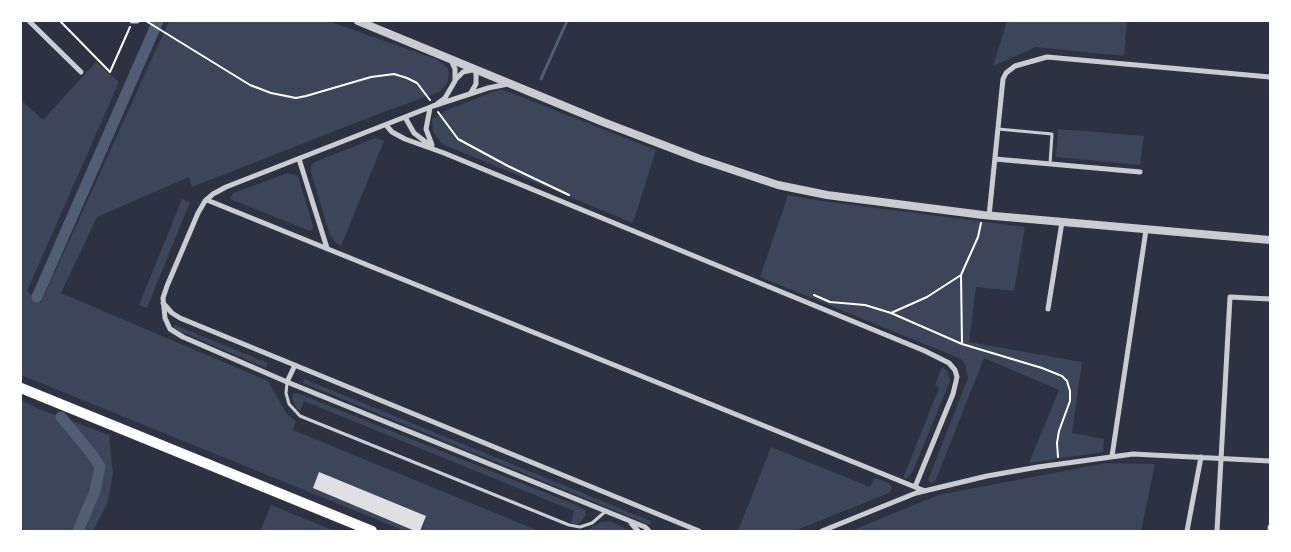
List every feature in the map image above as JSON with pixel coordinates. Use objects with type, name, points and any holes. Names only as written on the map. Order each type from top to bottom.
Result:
[{"type":"main road","points":[[21,388],[372,531]]},
{"type":"street","points":[[29,21],[81,72]]},
{"type":"street","points":[[132,22],[137,21]]},
{"type":"street","points":[[358,21],[628,132],[778,186],[827,195],[986,215],[1270,240]]},
{"type":"street","points":[[986,215],[995,159],[1004,75],[1015,66],[1042,57],[1270,77]]},
{"type":"street","points":[[451,59],[455,69],[455,81]]},
{"type":"street","points":[[433,147],[426,130],[432,107],[445,98],[463,72],[476,70]]},
{"type":"street","points":[[470,95],[476,84],[476,70]]},
{"type":"street","points":[[510,84],[501,84],[432,107],[226,187],[213,194],[198,213],[167,286],[163,303],[167,324],[174,332],[287,382],[646,527],[650,531]]},
{"type":"street","points":[[405,117],[414,133],[444,153]]},
{"type":"street","points":[[386,125],[392,132],[405,139],[444,153],[925,351],[949,363],[957,376],[955,389],[915,487]]},
{"type":"street","points":[[299,159],[327,248]]},
{"type":"street","points":[[995,159],[1140,172]]},
{"type":"street","points":[[207,200],[925,491]]},
{"type":"street","points":[[1048,309],[1062,222]]},
{"type":"street","points":[[1112,456],[1146,230]]},
{"type":"street","points":[[1217,531],[1230,297],[1270,299]]},
{"type":"street","points":[[163,303],[180,318],[699,531]]},
{"type":"street","points":[[287,382],[294,365]]},
{"type":"street","points":[[822,531],[925,491],[987,476],[1060,464],[1112,456],[1152,454],[1270,461]]},
{"type":"street","points":[[1187,531],[1201,457]]},
{"type":"street","points":[[627,520],[638,531]]},
{"type":"lane","points":[[998,128],[1052,134],[1050,164]]},
{"type":"lane","points":[[287,382],[286,393],[289,404],[300,416],[515,504],[569,525],[580,527],[592,523],[606,511]]},
{"type":"path","points":[[60,21],[110,72],[132,22]]},
{"type":"path","points":[[146,21],[250,85],[271,93],[296,98],[371,77],[394,74],[417,83],[425,92],[432,107],[458,139],[508,166],[576,198]]},
{"type":"path","points":[[962,344],[961,275],[986,215]]},
{"type":"path","points":[[891,313],[927,297],[961,275]]},
{"type":"path","points":[[812,295],[830,302],[865,305],[891,313],[962,344],[1042,368],[1062,376],[1067,381],[1070,401],[1057,443],[1060,464]]},
{"type":"shaded area","points":[[169,21],[328,21],[436,59],[448,68],[449,75],[447,84],[439,92],[192,187],[189,177],[97,217],[61,293],[268,381],[287,414],[296,421],[293,430],[539,531],[405,531],[21,375],[21,100],[43,120],[96,62],[119,82],[27,291],[41,303]]},
{"type":"shaded area","points":[[1007,21],[1127,21],[1124,56],[1036,47],[993,66]]},
{"type":"shaded area","points":[[501,89],[656,150],[633,223],[442,144],[433,132],[432,119],[449,109]]},
{"type":"shaded area","points":[[1058,129],[1144,136],[1140,165],[1056,157]]},
{"type":"shaded area","points":[[375,138],[384,141],[341,246],[334,241],[329,232],[311,172],[311,165]]},
{"type":"shaded area","points":[[288,173],[298,176],[313,226],[310,231],[230,199],[233,193]]},
{"type":"shaded area","points":[[788,195],[1025,227],[1014,291],[976,287],[969,342],[1082,362],[1072,433],[1104,439],[1103,452],[1029,463],[1059,390],[984,358],[935,482],[931,483],[928,480],[968,378],[965,364],[961,359],[760,277]]},
{"type":"shaded area","points":[[182,199],[190,202],[147,308],[139,305]]},
{"type":"shaded area","points":[[175,325],[268,363],[266,368],[173,328]]},
{"type":"shaded area","points":[[942,367],[947,371],[950,381],[913,471],[907,478],[903,478],[939,388],[935,385]]},
{"type":"shaded area","points":[[304,379],[651,521],[650,525],[303,383]]},
{"type":"shaded area","points":[[297,393],[576,505],[585,510],[586,515],[581,522],[571,523],[574,511],[304,401],[300,411],[292,399],[293,394]]},
{"type":"shaded area","points":[[21,400],[39,409],[109,435],[113,474],[107,504],[93,531],[21,531]]},
{"type":"shaded area","points":[[771,447],[870,487],[875,478],[889,483],[892,488],[889,493],[794,531],[738,531]]},
{"type":"shaded area","points":[[1106,463],[1155,464],[1141,531],[851,531],[938,495]]},
{"type":"shaded area","points":[[271,505],[335,531],[260,531]]},
{"type":"shaded area","points":[[610,521],[630,531],[585,531],[601,522]]},
{"type":"building","points":[[319,472],[426,516],[420,531],[415,531],[313,488]]},
{"type":"waterway","points":[[37,297],[158,21]]},
{"type":"waterway","points":[[541,79],[567,21]]},
{"type":"waterway","points":[[61,417],[91,453],[100,467],[95,491],[78,531]]}]
